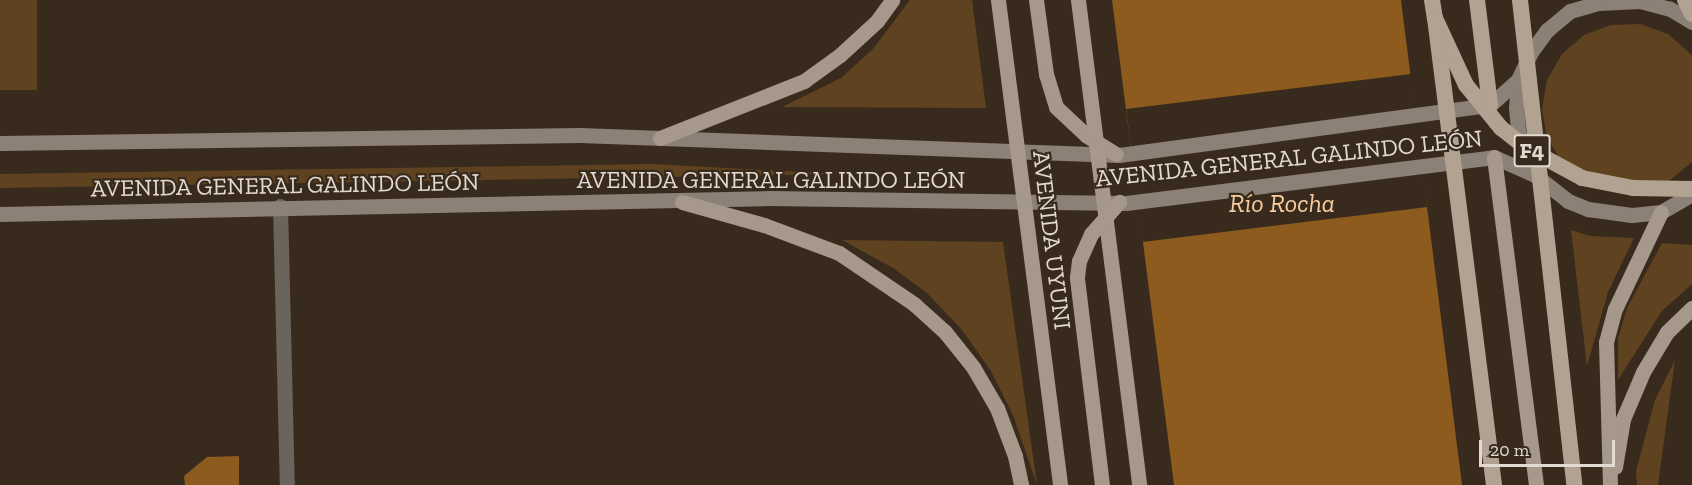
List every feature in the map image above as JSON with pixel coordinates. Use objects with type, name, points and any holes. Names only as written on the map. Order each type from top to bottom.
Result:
[{"type":"highway","name":"F4","points":[[1432,0],[1435,18],[1466,85],[1501,128],[1525,147],[1554,165],[1592,180],[1633,188],[1692,189]]},
{"type":"highway","points":[[1477,0],[1496,100]]},
{"type":"highway","points":[[1520,0],[1574,485]]},
{"type":"highway","points":[[1685,0],[1692,14]]},
{"type":"highway","points":[[1435,18],[1494,485]]},
{"type":"main road","points":[[660,138],[804,81],[840,55],[877,21],[892,0]]},
{"type":"main road","name":"AVENIDA UYUNI","points":[[998,0],[1060,485]]},
{"type":"main road","points":[[1036,0],[1049,91],[1056,106],[1069,120],[1122,154]]},
{"type":"main road","points":[[1078,0],[1139,485]]},
{"type":"main road","points":[[1535,175],[1518,132],[1518,80],[1547,30],[1570,11],[1616,1],[1641,1],[1671,9],[1692,22]]},
{"type":"main road","name":"AVENIDA GENERAL GALINDO LEÓN","points":[[0,143],[580,135],[992,152],[1122,154],[1416,114],[1496,100],[1518,80]]},
{"type":"main road","points":[[1494,157],[1536,485]]},
{"type":"main road","name":"AVENIDA GENERAL GALINDO LEÓN","points":[[0,214],[280,206],[682,202],[770,198],[1080,204],[1127,202],[1494,157],[1510,162],[1535,175],[1568,201],[1610,214],[1661,212]]},
{"type":"main road","points":[[682,202],[764,225],[839,253],[914,304],[945,332],[973,367],[997,408],[1015,456],[1021,485]]},
{"type":"main road","points":[[1102,485],[1077,299],[1079,261],[1085,245],[1127,202]]},
{"type":"main road","points":[[1611,485],[1606,342],[1615,309],[1661,212],[1688,202]]},
{"type":"main road","points":[[1611,485],[1623,418],[1643,372],[1667,332],[1692,308]]},
{"type":"street","points":[[280,206],[287,485]]},
{"type":"shaded area","points":[[0,0],[37,0],[37,90],[0,90]]},
{"type":"shaded area","points":[[910,0],[972,0],[986,108],[782,107],[841,78],[873,49]]},
{"type":"shaded area","points":[[1640,24],[1668,34],[1692,55],[1692,162],[1669,181],[1642,192],[1563,164],[1547,138],[1542,109],[1547,80],[1562,54],[1584,35],[1611,25]]},
{"type":"shaded area","points":[[654,164],[839,174],[0,188],[0,174]]},
{"type":"shaded area","points":[[1571,230],[1590,236],[1634,238],[1608,292],[1587,366]]},
{"type":"shaded area","points":[[842,240],[1003,242],[1037,485],[1013,415],[991,371],[962,330],[927,293],[893,268]]},
{"type":"shaded area","points":[[1662,243],[1692,245],[1692,284],[1662,311],[1618,380],[1618,339],[1627,308]]},
{"type":"shaded area","points":[[1675,360],[1658,485],[1637,485],[1636,471],[1655,400]]},
{"type":"water","name":"Río Rocha","points":[[1112,0],[1401,0],[1462,485],[1174,485]]},
{"type":"water","points":[[239,456],[239,485],[185,485],[184,476],[207,457]]},
{"type":"pier","points":[[1411,74],[1427,207],[1142,242],[1126,109]]}]
